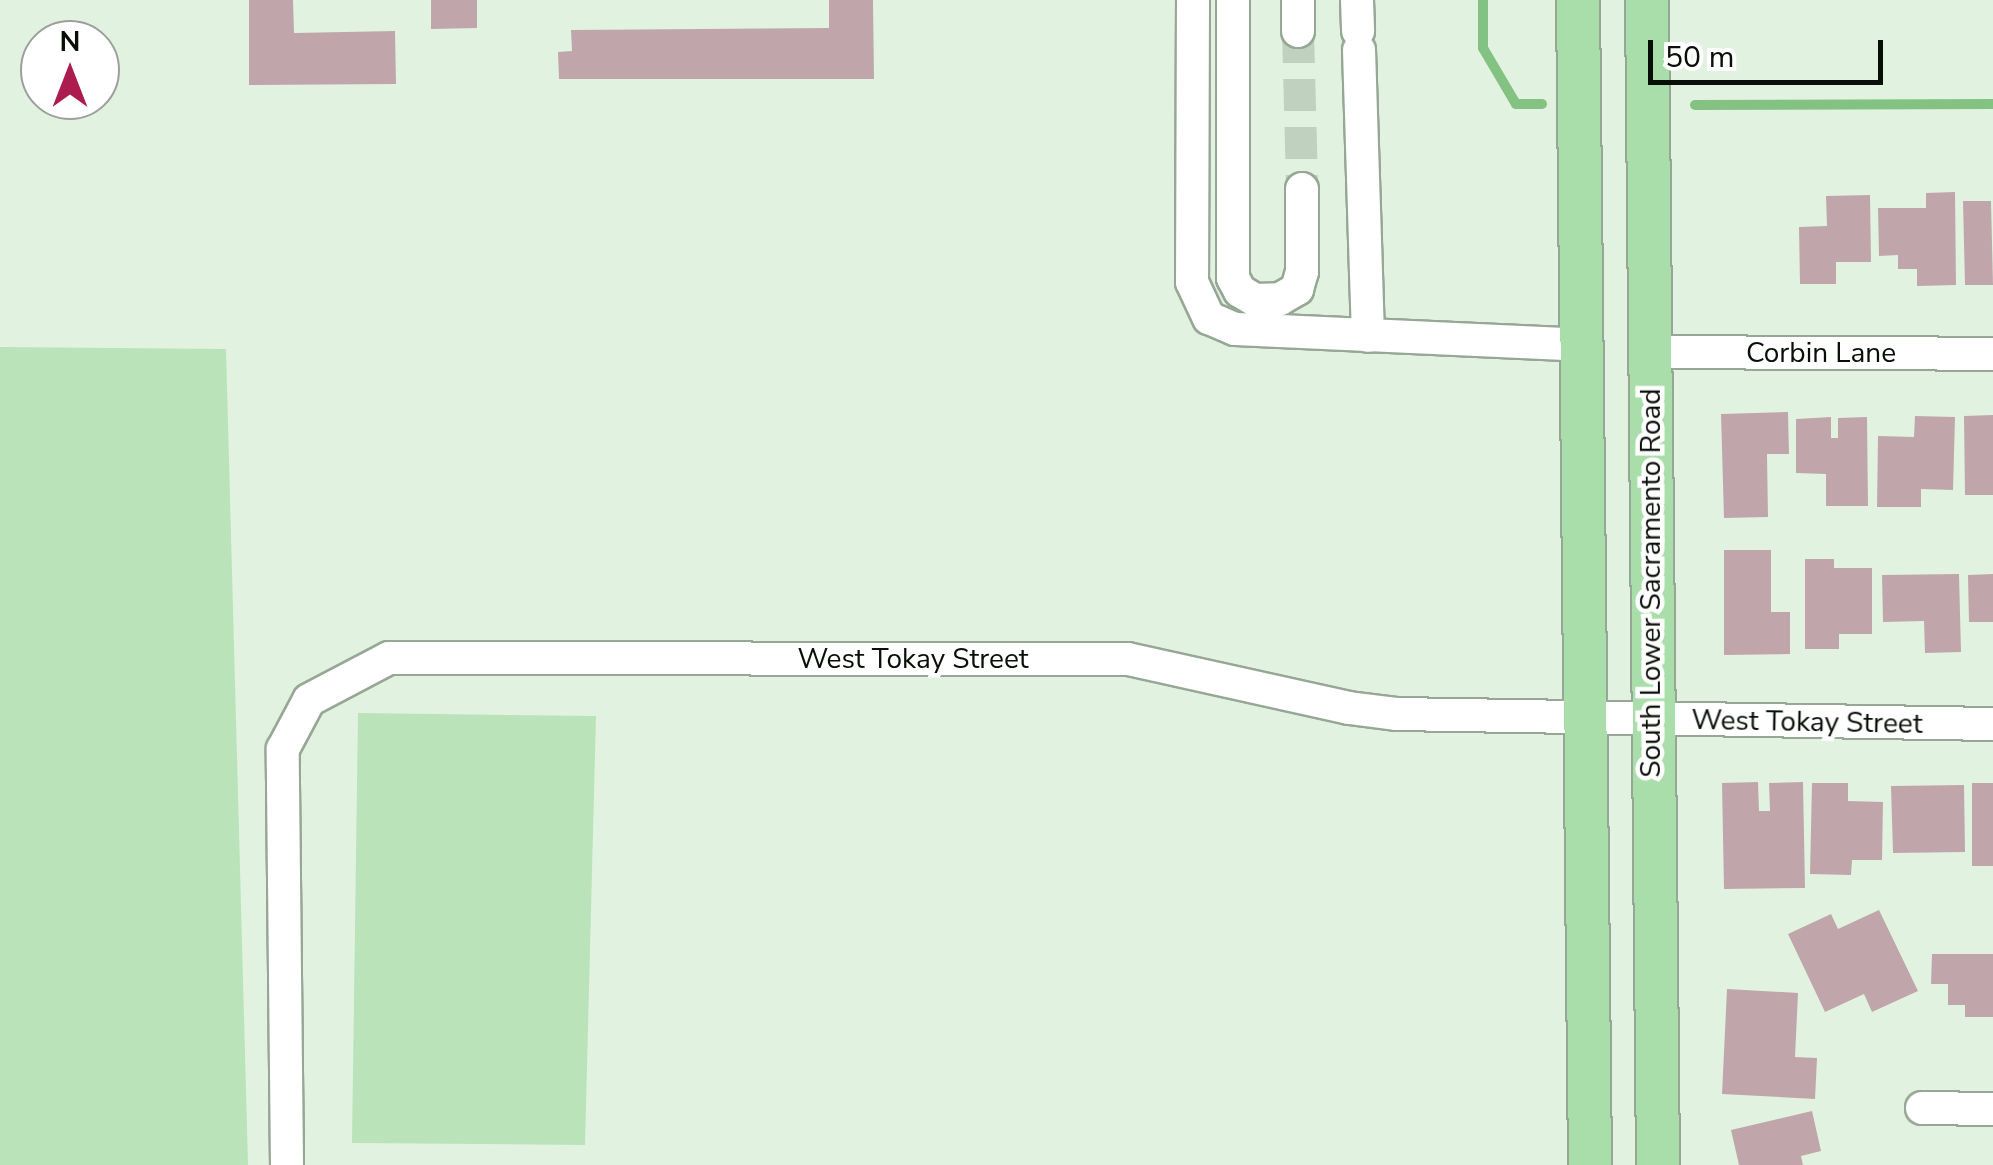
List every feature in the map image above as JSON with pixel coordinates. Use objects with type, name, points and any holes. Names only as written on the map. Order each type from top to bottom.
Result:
[{"type":"main road","points":[[1578,0],[1590,1165]]},
{"type":"main road","name":"South Lower Sacramento Road","points":[[1646,0],[1658,1165]]},
{"type":"street","points":[[1193,0],[1192,282],[1210,318],[1236,330],[1582,344]]},
{"type":"street","points":[[1232,0],[1232,278],[1240,291],[1255,300],[1280,298],[1297,289],[1302,272],[1302,189]]},
{"type":"street","points":[[1358,27],[1368,336]]},
{"type":"street","name":"Corbin Lane","points":[[1649,352],[1993,354]]},
{"type":"street","name":"West Tokay Street","points":[[287,1165],[283,749],[309,700],[390,658],[1128,660],[1349,708],[1396,714],[1993,724]]},
{"type":"street","points":[[1922,1108],[1993,1109]]},
{"type":"green space","points":[[0,347],[226,349],[248,1165],[0,1165]]},
{"type":"green space","points":[[358,713],[596,716],[585,1145],[352,1143]]},
{"type":"building","points":[[249,0],[293,0],[294,33],[395,31],[396,84],[249,85]]},
{"type":"building","points":[[431,0],[477,0],[477,28],[431,29]]},
{"type":"building","points":[[829,0],[873,0],[874,79],[559,79],[558,52],[572,51],[571,30],[829,28]]},
{"type":"building","points":[[1955,192],[1956,285],[1917,286],[1917,269],[1898,269],[1898,255],[1879,256],[1878,208],[1926,208],[1926,193]]},
{"type":"building","points":[[1870,195],[1871,262],[1836,262],[1836,284],[1800,284],[1799,227],[1827,226],[1826,196]]},
{"type":"building","points":[[1963,201],[1991,201],[1993,285],[1965,285]]},
{"type":"building","points":[[1788,412],[1789,454],[1767,454],[1768,517],[1724,518],[1721,414]]},
{"type":"building","points":[[1993,415],[1993,495],[1965,495],[1964,416]]},
{"type":"building","points":[[1915,416],[1955,417],[1953,490],[1921,489],[1921,507],[1877,507],[1878,436],[1914,437]]},
{"type":"building","points":[[1831,417],[1831,438],[1838,438],[1838,418],[1867,417],[1868,506],[1826,506],[1826,474],[1796,473],[1796,419]]},
{"type":"building","points":[[1724,550],[1771,550],[1771,612],[1790,612],[1790,654],[1724,655]]},
{"type":"building","points":[[1805,559],[1834,559],[1834,568],[1872,568],[1872,634],[1839,634],[1839,649],[1805,649]]},
{"type":"building","points":[[1959,574],[1961,652],[1925,653],[1924,621],[1883,622],[1882,575]]},
{"type":"building","points":[[1993,574],[1993,622],[1969,622],[1968,575]]},
{"type":"building","points":[[1758,782],[1759,811],[1770,811],[1769,783],[1803,782],[1805,888],[1724,889],[1722,783]]},
{"type":"building","points":[[1812,783],[1848,783],[1848,801],[1883,802],[1882,860],[1852,860],[1851,875],[1810,874]]},
{"type":"building","points":[[1972,783],[1993,783],[1993,866],[1972,866]]},
{"type":"building","points":[[1964,785],[1965,852],[1893,853],[1891,786]]},
{"type":"building","points":[[1879,910],[1918,991],[1872,1012],[1864,994],[1825,1012],[1788,934],[1831,914],[1838,929]]},
{"type":"building","points":[[1932,954],[1993,954],[1993,1017],[1965,1017],[1965,1005],[1948,1005],[1948,984],[1931,984]]},
{"type":"building","points":[[1727,989],[1798,993],[1795,1057],[1817,1058],[1815,1099],[1722,1094]]},
{"type":"building","points":[[1812,1111],[1821,1151],[1801,1156],[1803,1165],[1739,1165],[1731,1130]]},
{"type":"waterway","points":[[1483,0],[1483,48],[1516,104],[1542,104]]},
{"type":"waterway","points":[[1695,105],[1993,104]]},
{"type":"tunnel","points":[[1298,31],[1302,189]]}]
